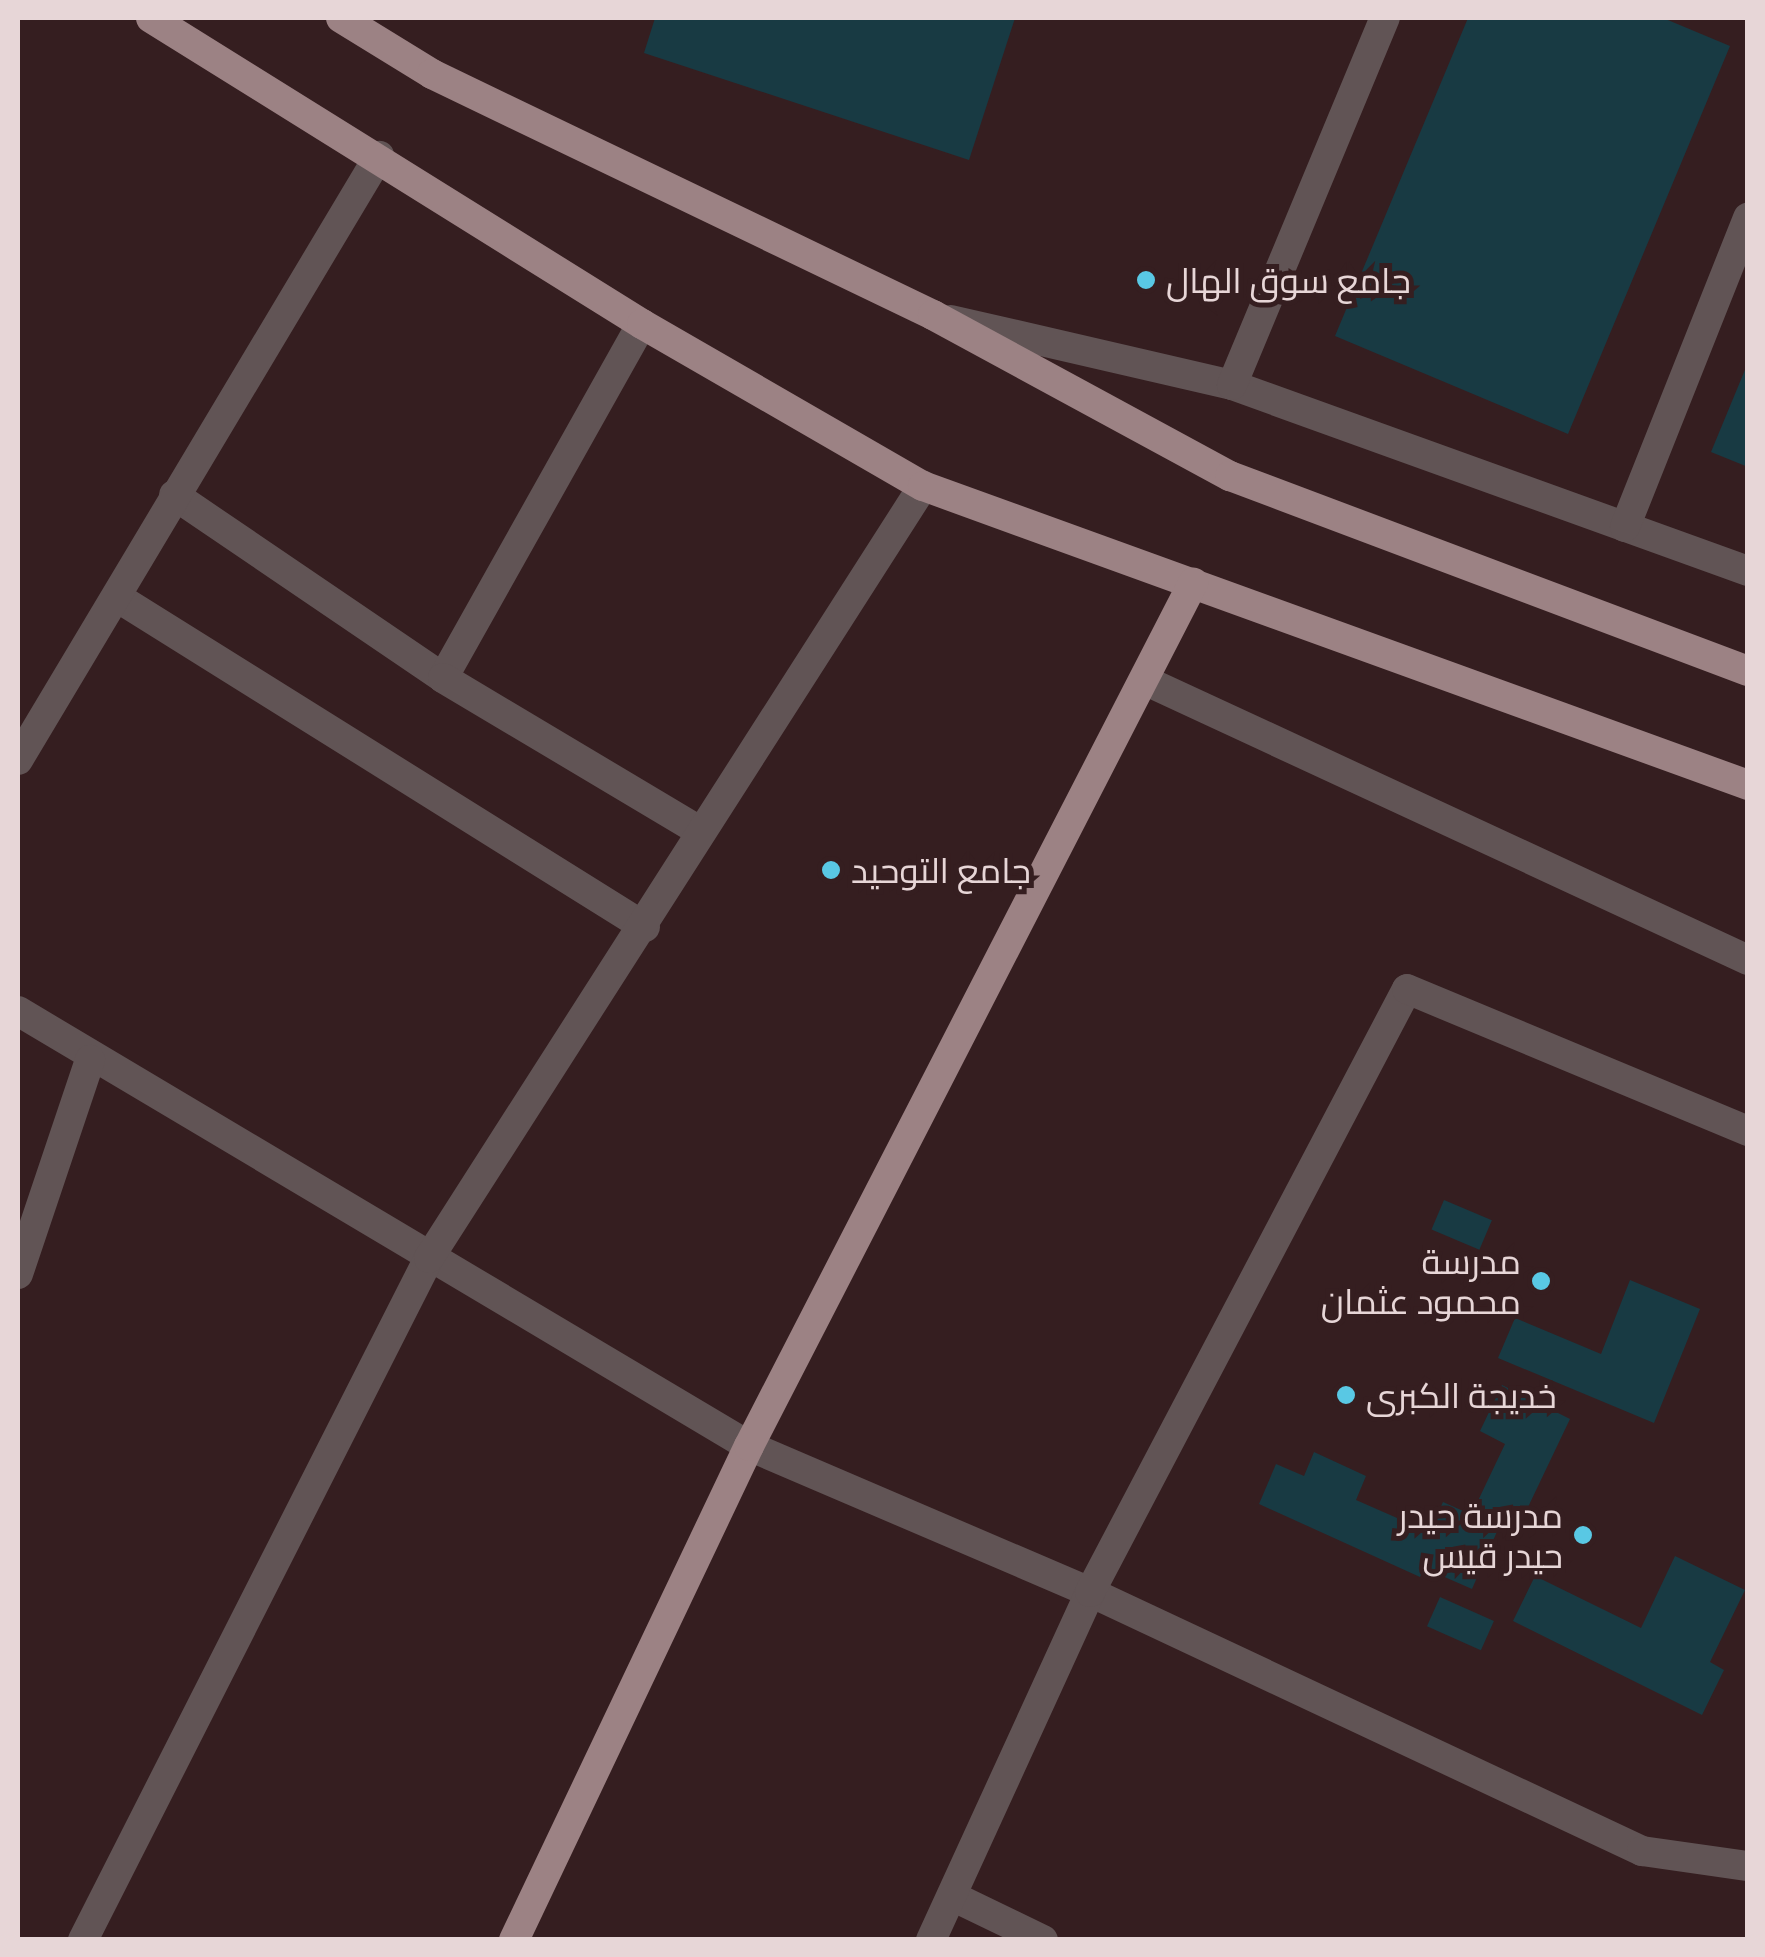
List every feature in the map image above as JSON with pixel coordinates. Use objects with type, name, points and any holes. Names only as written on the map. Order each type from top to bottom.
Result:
[{"type":"main road","points":[[151,18],[379,156],[642,324],[923,486],[1748,786]]},
{"type":"main road","points":[[342,18],[432,74],[933,316],[1230,476],[1748,671]]},
{"type":"main road","points":[[514,1940],[750,1446],[1193,583]]},
{"type":"street","points":[[1232,385],[1385,18]]},
{"type":"street","points":[[18,760],[120,599],[174,495],[379,156]]},
{"type":"street","points":[[1625,526],[1748,218]]},
{"type":"street","points":[[933,316],[1232,385],[1748,571]]},
{"type":"street","points":[[443,678],[642,324]]},
{"type":"street","points":[[83,1940],[429,1258],[646,927],[701,832],[923,486]]},
{"type":"street","points":[[174,495],[443,678],[701,832]]},
{"type":"street","points":[[120,599],[646,927]]},
{"type":"street","points":[[1144,680],[1748,960]]},
{"type":"street","points":[[931,1940],[1090,1592],[1407,989],[1748,1130]]},
{"type":"street","points":[[18,1011],[90,1060],[750,1446],[1090,1592],[1642,1851],[1748,1866]]},
{"type":"street","points":[[18,1274],[90,1060]]},
{"type":"street","points":[[952,1896],[1043,1940]]},
{"type":"building","points":[[655,18],[1015,18],[969,160],[644,53]]},
{"type":"building","points":[[1468,18],[1663,18],[1730,46],[1568,434],[1335,336]]},
{"type":"building","points":[[1748,365],[1748,467],[1711,452]]},
{"type":"building","points":[[1444,1200],[1492,1220],[1479,1250],[1431,1229]]},
{"type":"building","points":[[1630,1280],[1700,1309],[1654,1423],[1498,1358],[1515,1318],[1601,1354]]},
{"type":"building","points":[[1502,1385],[1570,1419],[1518,1528],[1475,1507],[1505,1444],[1480,1431]]},
{"type":"building","points":[[1314,1452],[1366,1476],[1356,1500],[1429,1532],[1443,1502],[1499,1527],[1472,1589],[1424,1568],[1420,1577],[1259,1504],[1276,1464],[1304,1476]]},
{"type":"building","points":[[1675,1556],[1745,1590],[1710,1662],[1724,1670],[1702,1715],[1513,1621],[1535,1576],[1641,1628]]},
{"type":"building","points":[[1440,1597],[1494,1621],[1481,1650],[1427,1626]]},
{"type":"place","name":"جامع سوق الهال","points":[[1146,280]]},
{"type":"place","name":"جامع التوحيد","points":[[831,870]]},
{"type":"place","name":"مدرسة محمود عثمان","points":[[1541,1281]]},
{"type":"place","name":"خديجة الكبرى","points":[[1346,1395]]},
{"type":"place","name":"مدرسة حيدر حيدر قيس","points":[[1583,1535]]}]
